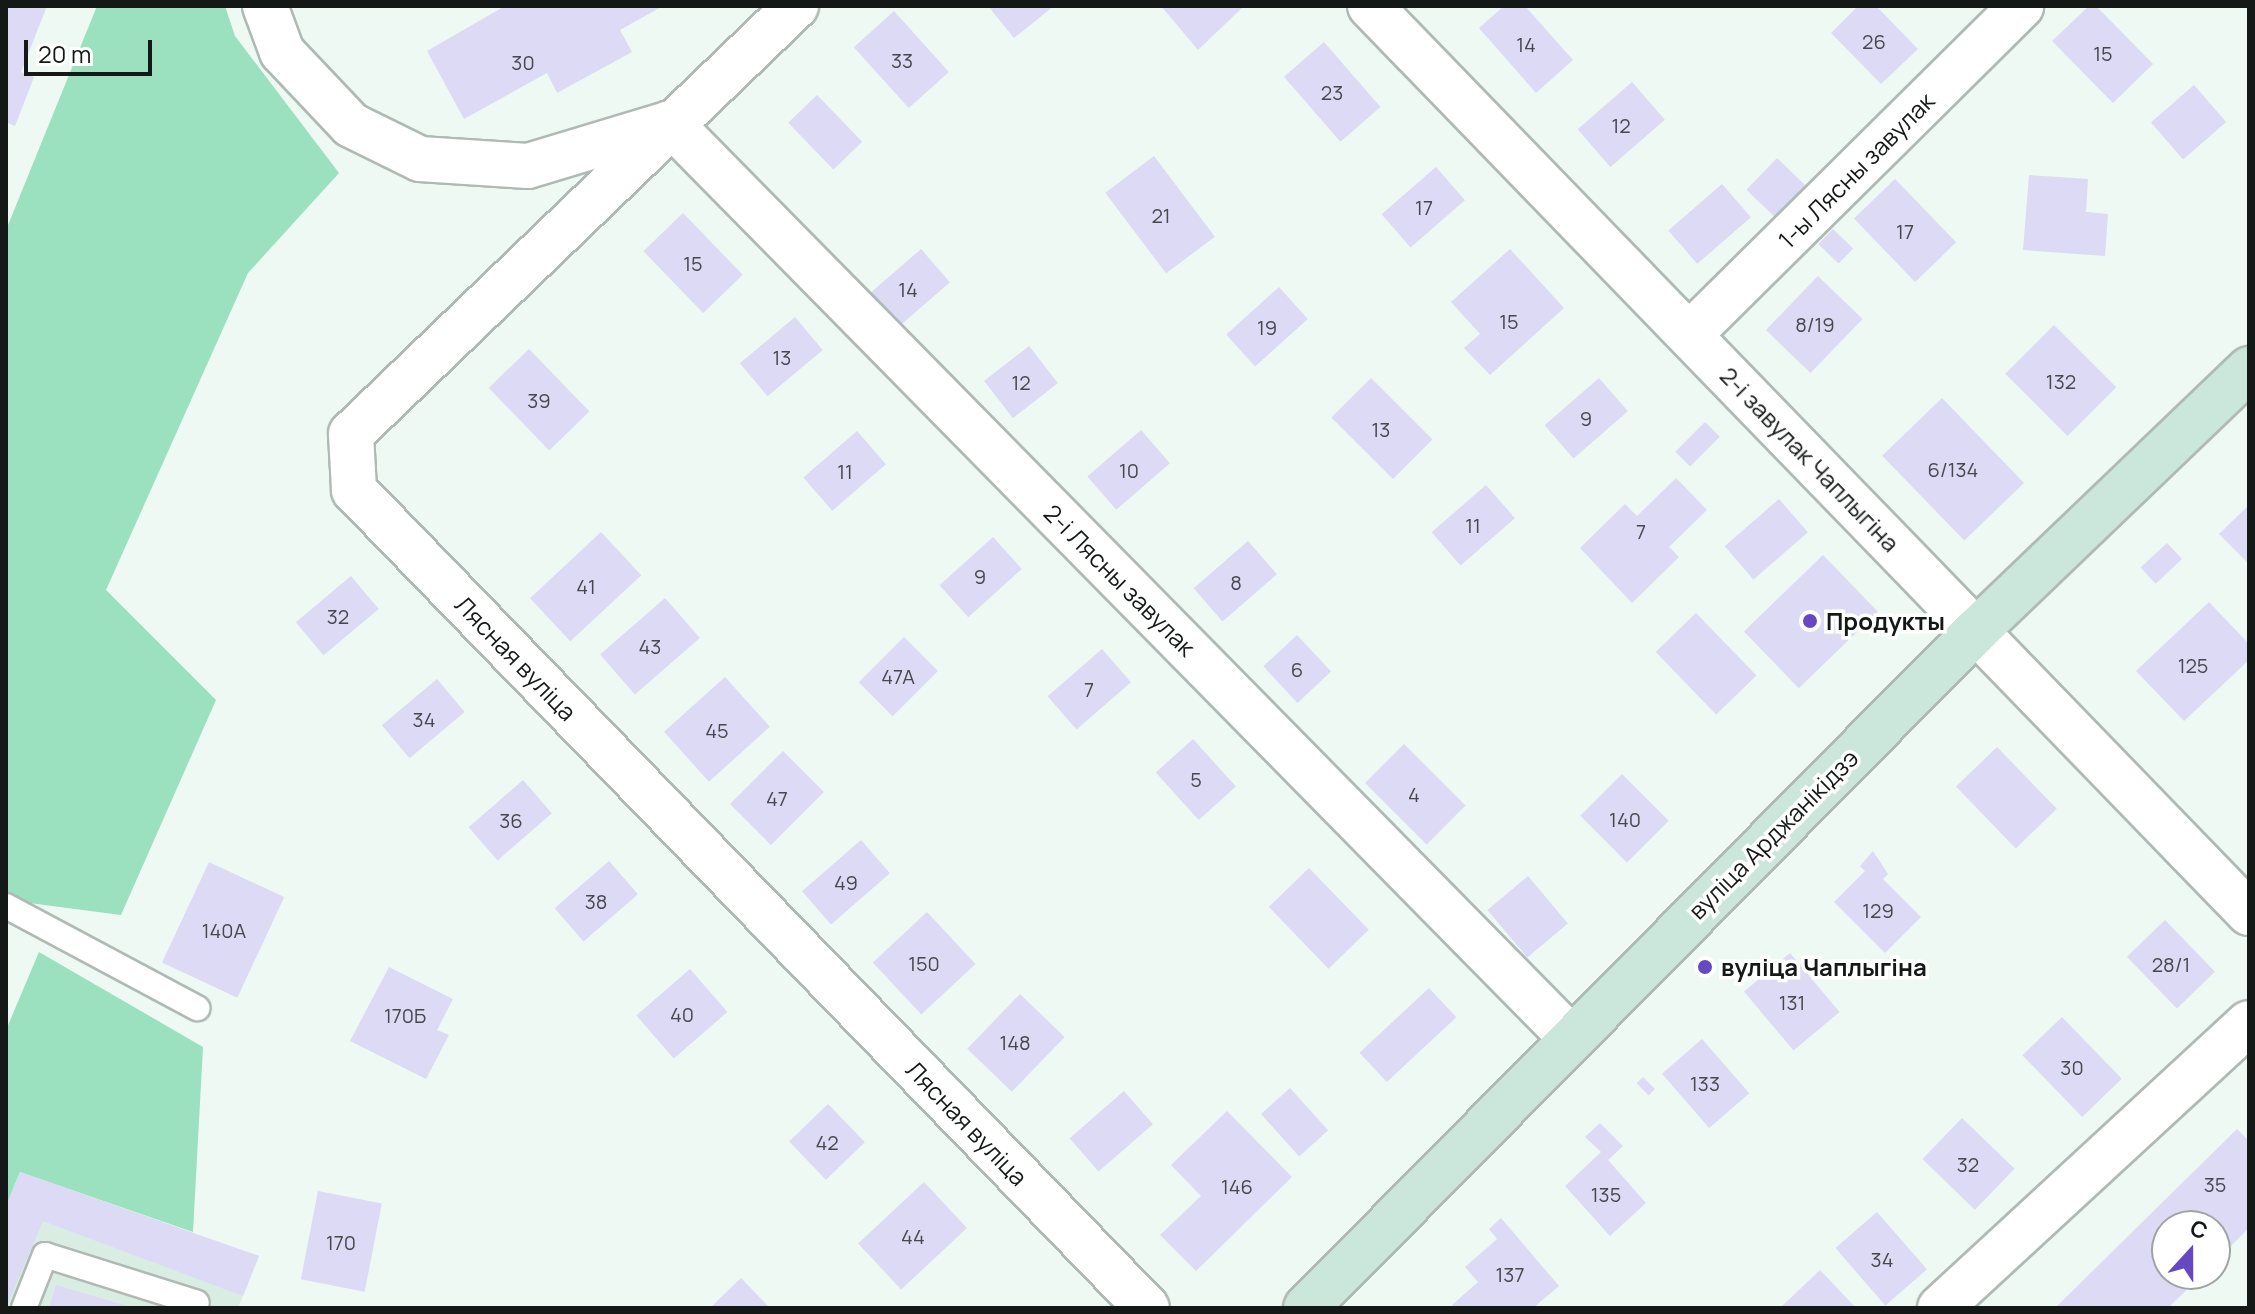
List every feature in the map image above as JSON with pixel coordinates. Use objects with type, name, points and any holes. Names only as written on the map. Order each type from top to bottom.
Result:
[{"type":"main road","name":"вуліца Арджанікідзэ","points":[[1306,1308],[1570,1037],[1975,632],[2249,369]]},
{"type":"street","points":[[265,6],[282,52],[351,125],[420,159],[528,166],[670,123]]},
{"type":"street","name":"Лясная вуліца","points":[[796,6],[670,123],[351,434],[354,490],[1147,1308]]},
{"type":"street","name":"2-і завулак Чаплыгіна","points":[[1370,6],[2249,913]]},
{"type":"street","name":"1-ы Лясны завулак","points":[[1690,334],[2021,6]]},
{"type":"street","name":"2-і Лясны завулак","points":[[670,123],[1570,1037]]},
{"type":"street","points":[[1940,1308],[2249,1023]]},
{"type":"lane","points":[[6,906],[197,1008]]},
{"type":"lane","points":[[24,1308],[45,1255],[197,1303]]},
{"type":"shaded area","points":[[20,1172],[259,1256],[238,1308],[6,1308],[6,1206]]},
{"type":"green space","points":[[97,6],[225,6],[235,36],[339,173],[248,273],[106,590],[216,700],[121,915],[6,900],[6,230]]},
{"type":"green space","points":[[39,952],[203,1047],[193,1232],[20,1172],[6,1206],[6,1030]]},
{"type":"building","points":[[6,6],[47,6],[21,72],[34,77],[15,126],[6,122]]},
{"type":"building","points":[[505,6],[663,6],[620,30],[632,52],[557,93],[547,73],[464,119],[427,51]]},
{"type":"building","points":[[988,6],[1054,6],[1014,38]]},
{"type":"building","points":[[1161,6],[1244,6],[1198,50]]},
{"type":"building","points":[[1504,6],[1525,6],[1573,60],[1536,93],[1479,28]]},
{"type":"building","points":[[1858,6],[1876,6],[1918,49],[1881,84],[1831,33]]},
{"type":"building","points":[[2089,6],[2096,6],[2153,64],[2113,103],[2052,41]]},
{"type":"building","points":[[894,11],[949,72],[909,108],[854,47]]},
{"type":"building","points":[[1324,42],[1380,107],[1340,142],[1284,77]]},
{"type":"building","points":[[1632,82],[1665,120],[1610,167],[1578,129]]},
{"type":"building","points":[[2194,85],[2226,122],[2183,159],[2151,122]]},
{"type":"building","points":[[817,95],[862,142],[833,170],[788,123]]},
{"type":"building","points":[[1154,156],[1215,237],[1166,273],[1105,193]]},
{"type":"building","points":[[1777,158],[1806,186],[1775,217],[1746,190]]},
{"type":"building","points":[[1436,167],[1465,200],[1411,247],[1382,214]]},
{"type":"building","points":[[2029,175],[2088,179],[2086,212],[2108,214],[2105,256],[2023,250]]},
{"type":"building","points":[[1895,179],[1956,242],[1915,282],[1854,219]]},
{"type":"building","points":[[1722,184],[1751,217],[1697,264],[1668,231]]},
{"type":"building","points":[[683,213],[743,275],[703,313],[643,251]]},
{"type":"building","points":[[1833,229],[1853,248],[1839,264],[1818,244]]},
{"type":"building","points":[[921,249],[950,282],[896,329],[867,296]]},
{"type":"building","points":[[1510,249],[1564,308],[1490,375],[1464,348],[1480,334],[1451,302]]},
{"type":"building","points":[[1818,276],[1863,319],[1810,373],[1766,330]]},
{"type":"building","points":[[1279,287],[1308,319],[1255,366],[1226,335]]},
{"type":"building","points":[[795,317],[823,350],[767,396],[740,363]]},
{"type":"building","points":[[2054,325],[2116,387],[2067,436],[2005,374]]},
{"type":"building","points":[[1029,346],[1058,383],[1013,418],[984,381]]},
{"type":"building","points":[[529,349],[589,412],[549,450],[489,388]]},
{"type":"building","points":[[1371,378],[1433,440],[1393,479],[1331,418]]},
{"type":"building","points":[[1599,378],[1628,411],[1574,458],[1545,425]]},
{"type":"building","points":[[1942,398],[2024,483],[1964,541],[1882,456]]},
{"type":"building","points":[[1705,422],[1720,437],[1690,467],[1675,452]]},
{"type":"building","points":[[1141,430],[1170,463],[1116,510],[1087,477]]},
{"type":"building","points":[[857,431],[886,464],[832,511],[803,478]]},
{"type":"building","points":[[1676,478],[1707,510],[1669,547],[1679,557],[1632,603],[1580,548],[1625,504],[1637,516]]},
{"type":"building","points":[[1486,485],[1515,518],[1461,565],[1432,532]]},
{"type":"building","points":[[1779,499],[1808,532],[1754,579],[1725,546]]},
{"type":"building","points":[[2249,505],[2249,564],[2219,534]]},
{"type":"building","points":[[601,532],[641,575],[570,641],[530,598]]},
{"type":"building","points":[[993,537],[1022,569],[968,617],[939,585]]},
{"type":"building","points":[[1248,541],[1277,574],[1223,621],[1194,588]]},
{"type":"building","points":[[2167,543],[2182,559],[2156,584],[2141,568]]},
{"type":"building","name":"Продукты","points":[[1823,555],[1878,612],[1799,688],[1744,631]]},
{"type":"building","points":[[351,576],[379,609],[323,655],[296,622]]},
{"type":"building","points":[[665,598],[700,638],[635,694],[600,654]]},
{"type":"building","points":[[2209,602],[2249,644],[2249,660],[2184,721],[2136,671]]},
{"type":"building","points":[[1696,613],[1756,676],[1716,714],[1656,652]]},
{"type":"building","points":[[1297,635],[1331,672],[1297,703],[1263,666]]},
{"type":"building","points":[[904,637],[938,671],[893,716],[859,682]]},
{"type":"building","points":[[1102,649],[1131,682],[1077,729],[1048,696]]},
{"type":"building","points":[[725,677],[770,727],[709,782],[664,732]]},
{"type":"building","points":[[437,679],[465,712],[409,758],[382,725]]},
{"type":"building","points":[[1193,739],[1236,787],[1199,820],[1156,772]]},
{"type":"building","points":[[1404,744],[1466,806],[1427,844],[1365,783]]},
{"type":"building","points":[[1997,747],[2057,809],[2016,848],[1956,787]]},
{"type":"building","points":[[783,751],[824,792],[771,845],[730,804]]},
{"type":"building","points":[[1622,774],[1669,821],[1627,862],[1580,816]]},
{"type":"building","points":[[523,780],[552,813],[498,860],[469,827]]},
{"type":"building","points":[[861,840],[890,873],[831,924],[802,891]]},
{"type":"building","points":[[1873,851],[1888,874],[1883,879],[1921,917],[1885,953],[1834,902],[1865,871],[1860,866]]},
{"type":"building","points":[[609,861],[638,894],[584,941],[555,908]]},
{"type":"building","points":[[209,862],[284,897],[237,998],[162,963]]},
{"type":"building","points":[[1309,868],[1369,930],[1328,969],[1269,907]]},
{"type":"building","points":[[1528,876],[1568,923],[1527,958],[1487,910]]},
{"type":"building","points":[[927,912],[975,964],[921,1014],[873,962]]},
{"type":"building","points":[[2165,920],[2215,972],[2177,1009],[2127,957]]},
{"type":"building","points":[[1790,953],[1839,1012],[1794,1051],[1744,992]]},
{"type":"building","points":[[389,967],[453,999],[437,1030],[449,1035],[426,1079],[350,1041]]},
{"type":"building","points":[[690,969],[727,1012],[674,1059],[636,1016]]},
{"type":"building","points":[[1429,988],[1456,1017],[1387,1082],[1360,1053]]},
{"type":"building","points":[[1020,994],[1065,1037],[1012,1092],[967,1049]]},
{"type":"building","points":[[2062,1017],[2122,1079],[2082,1117],[2022,1055]]},
{"type":"building","points":[[1702,1039],[1749,1093],[1709,1128],[1662,1074]]},
{"type":"building","points":[[1643,1077],[1655,1089],[1649,1095],[1637,1083]]},
{"type":"building","points":[[1290,1088],[1328,1130],[1299,1156],[1261,1114]]},
{"type":"building","points":[[1124,1091],[1153,1124],[1099,1171],[1070,1138]]},
{"type":"building","points":[[828,1104],[865,1142],[826,1180],[789,1142]]},
{"type":"building","points":[[1227,1111],[1292,1177],[1196,1271],[1160,1235],[1201,1196],[1171,1165]]},
{"type":"building","points":[[1962,1118],[2015,1169],[1975,1210],[1922,1159]]},
{"type":"building","points":[[1600,1123],[1623,1146],[1608,1160],[1646,1203],[1610,1236],[1565,1186],[1601,1152],[1585,1137]]},
{"type":"building","points":[[2237,1129],[2249,1141],[2249,1228],[2231,1246],[2231,1210],[2155,1210]]},
{"type":"building","points":[[20,1172],[259,1256],[243,1296],[43,1221],[6,1308],[6,1206]]},
{"type":"building","points":[[924,1182],[967,1228],[901,1289],[858,1243]]},
{"type":"building","points":[[318,1191],[382,1203],[365,1292],[301,1279]]},
{"type":"building","points":[[1877,1212],[1927,1269],[1885,1305],[1835,1248]]},
{"type":"building","points":[[2151,1214],[2151,1290],[2187,1290],[2168,1308],[2055,1308]]},
{"type":"building","points":[[1501,1218],[1559,1286],[1533,1308],[1455,1308],[1452,1305],[1478,1282],[1465,1267],[1497,1239],[1489,1229]]},
{"type":"building","points":[[1820,1270],[1856,1308],[1780,1308]]},
{"type":"building","points":[[741,1278],[770,1308],[710,1308]]},
{"type":"building","points":[[56,1285],[131,1307],[131,1308],[49,1308]]},
{"type":"place","name":"Продукты","points":[[1810,621]]},
{"type":"place","name":"вуліца Чаплыгіна","points":[[1705,967]]}]
